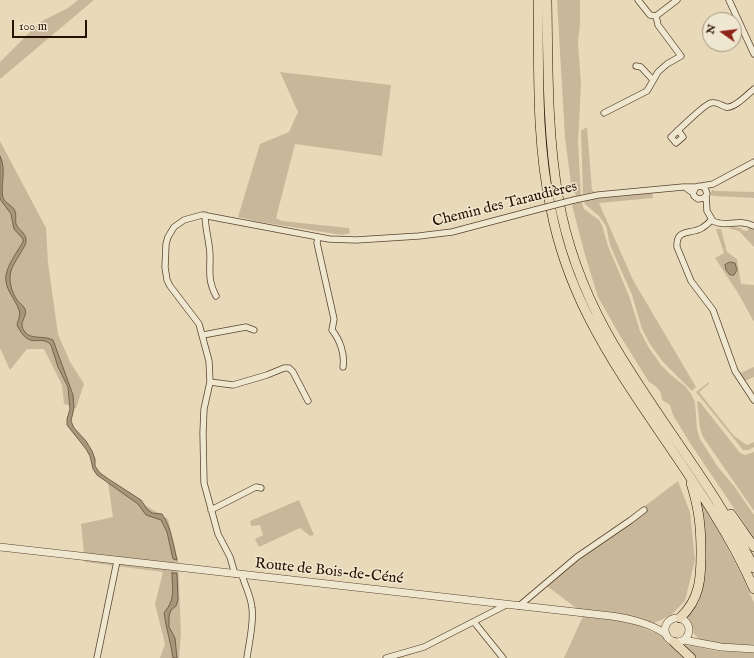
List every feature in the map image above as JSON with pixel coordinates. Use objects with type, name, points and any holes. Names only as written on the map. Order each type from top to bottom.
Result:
[{"type":"highway","points":[[538,0],[543,156],[551,210],[563,254],[581,302],[600,339],[620,372],[686,470],[730,541],[754,589]]},
{"type":"highway","points":[[547,0],[551,143],[558,197],[572,254],[594,307],[607,333],[636,380],[723,511],[754,568]]},
{"type":"highway","points":[[680,618],[691,605],[695,597],[701,575],[700,520],[696,498],[686,470]]},
{"type":"highway","points":[[701,476],[734,518],[754,547]]},
{"type":"highway","points":[[674,642],[691,658]]},
{"type":"street","points":[[638,0],[650,15],[656,16],[677,0]]},
{"type":"street","points":[[729,0],[754,54]]},
{"type":"street","points":[[604,113],[647,91],[658,72],[680,56],[658,25],[656,16]]},
{"type":"street","points":[[636,66],[642,67],[653,80]]},
{"type":"street","points":[[678,130],[711,102],[725,107],[733,106],[754,89]]},
{"type":"street","name":"Chemin des Taraudières","points":[[247,658],[252,625],[252,608],[249,594],[235,570],[218,534],[204,483],[203,433],[204,409],[210,382],[209,361],[203,335],[196,319],[178,297],[167,280],[164,258],[168,237],[174,227],[184,220],[197,216],[205,216],[342,240],[419,236],[462,230],[574,200],[598,196],[686,188],[697,189],[713,184],[754,162]]},
{"type":"street","name":"Chemin des Taraudières","points":[[699,200],[706,194],[713,184]]},
{"type":"street","points":[[705,207],[706,194],[697,189],[695,197],[705,207],[711,220],[720,224],[740,222],[754,226]]},
{"type":"street","points":[[205,216],[210,256],[209,278],[211,287],[216,296]]},
{"type":"street","points":[[711,220],[702,228],[686,232],[680,236],[677,242],[677,247],[691,281],[714,310],[735,372],[754,400]]},
{"type":"street","points":[[318,237],[317,243],[334,319],[332,330],[338,337],[345,358],[343,367]]},
{"type":"street","points":[[203,335],[246,326],[254,330]]},
{"type":"street","points":[[210,382],[232,385],[267,375],[284,368],[289,368],[293,372],[308,401]]},
{"type":"street","points":[[211,510],[256,487],[261,488]]},
{"type":"street","points":[[518,606],[577,557],[644,510]]},
{"type":"street","name":"Route de Bois-de-Céné","points":[[0,547],[611,616],[654,626]]},
{"type":"street","points":[[98,658],[117,561]]},
{"type":"street","points":[[386,658],[424,646],[506,605]]},
{"type":"street","points":[[654,626],[666,624],[672,619],[683,619],[688,624],[690,631],[701,644]]},
{"type":"street","points":[[474,622],[503,658]]},
{"type":"street","points":[[666,624],[666,634]]},
{"type":"street","points":[[654,626],[666,634],[667,637],[674,642],[684,640],[721,647],[754,650]]},
{"type":"street","points":[[684,640],[687,638],[690,631]]},
{"type":"shaded area","points":[[78,0],[94,0],[0,79],[0,62],[40,22],[68,8]]},
{"type":"shaded area","points":[[557,0],[580,0],[578,42],[581,85],[578,142],[581,196],[576,196],[571,183],[565,138]]},
{"type":"shaded area","points":[[280,72],[391,85],[382,156],[295,144],[276,218],[282,221],[349,228],[350,233],[342,235],[238,217],[260,144],[289,132],[298,112]]},
{"type":"shaded area","points":[[587,127],[592,190],[595,192],[583,194],[581,131]]},
{"type":"shaded area","points":[[0,141],[46,228],[48,263],[58,334],[70,362],[84,384],[76,408],[64,404],[62,385],[44,349],[27,349],[10,370],[0,348]]},
{"type":"shaded area","points":[[0,156],[3,167],[3,198],[14,209],[16,224],[26,239],[25,245],[12,268],[10,275],[11,286],[14,294],[26,312],[22,323],[23,329],[30,336],[53,340],[73,395],[74,408],[71,421],[74,428],[86,441],[92,451],[95,459],[95,466],[100,473],[141,500],[147,509],[152,513],[162,514],[170,530],[177,560],[173,559],[167,532],[161,520],[146,515],[138,504],[97,475],[93,469],[90,456],[86,449],[67,425],[70,409],[68,387],[58,367],[51,345],[47,342],[35,341],[26,338],[17,325],[20,312],[8,289],[6,275],[11,262],[23,242],[23,239],[14,229],[11,214],[0,199]]},
{"type":"shaded area","points":[[712,190],[754,192],[754,198],[714,196],[710,195]]},
{"type":"shaded area","points":[[652,193],[653,198],[599,203],[633,280],[696,387],[692,391],[663,362],[650,344],[642,329],[632,295],[610,245],[606,226],[599,216],[585,204],[584,200]]},
{"type":"shaded area","points":[[581,200],[584,209],[599,220],[602,225],[608,246],[629,296],[640,331],[649,348],[661,365],[686,387],[691,394],[695,402],[697,429],[700,439],[718,467],[734,486],[754,515],[754,538],[690,443],[673,415],[670,405],[662,400],[658,389],[649,382],[598,297],[572,205]]},
{"type":"shaded area","points":[[749,227],[754,230],[754,247],[739,231],[727,228],[741,228],[742,230],[747,231]]},
{"type":"shaded area","points":[[716,229],[721,229],[727,252],[737,259],[741,284],[754,285],[754,322],[738,293],[715,258],[724,253]]},
{"type":"shaded area","points":[[730,262],[735,263],[737,270],[734,275],[730,275],[726,270],[725,265]]},
{"type":"shaded area","points":[[754,367],[754,377],[745,381],[740,373]]},
{"type":"shaded area","points":[[709,382],[709,384],[699,392],[734,436],[747,445],[754,442],[754,447],[749,450],[743,450],[696,392]]},
{"type":"shaded area","points":[[697,401],[700,402],[740,453],[745,455],[754,452],[754,511],[703,437],[700,428]]},
{"type":"shaded area","points":[[678,481],[690,512],[695,560],[685,601],[670,616],[643,628],[661,635],[684,658],[564,658],[584,614],[543,583]]},
{"type":"shaded area","points":[[108,483],[168,519],[178,560],[181,634],[179,658],[160,658],[165,644],[155,604],[163,572],[85,562],[81,524],[113,517]]},
{"type":"shaded area","points":[[299,500],[314,535],[310,536],[300,528],[259,547],[255,539],[263,535],[260,525],[251,526],[250,521]]},
{"type":"shaded area","points":[[700,500],[719,532],[754,603],[754,646],[729,645],[702,641],[694,634],[692,625],[687,616],[697,599]]},
{"type":"shaded area","points":[[172,573],[177,573],[178,600],[169,616],[169,627],[175,638],[177,658],[173,658],[164,613],[172,598]]},
{"type":"shaded area","points":[[681,645],[716,651],[754,653],[754,658],[696,658],[686,652]]}]
